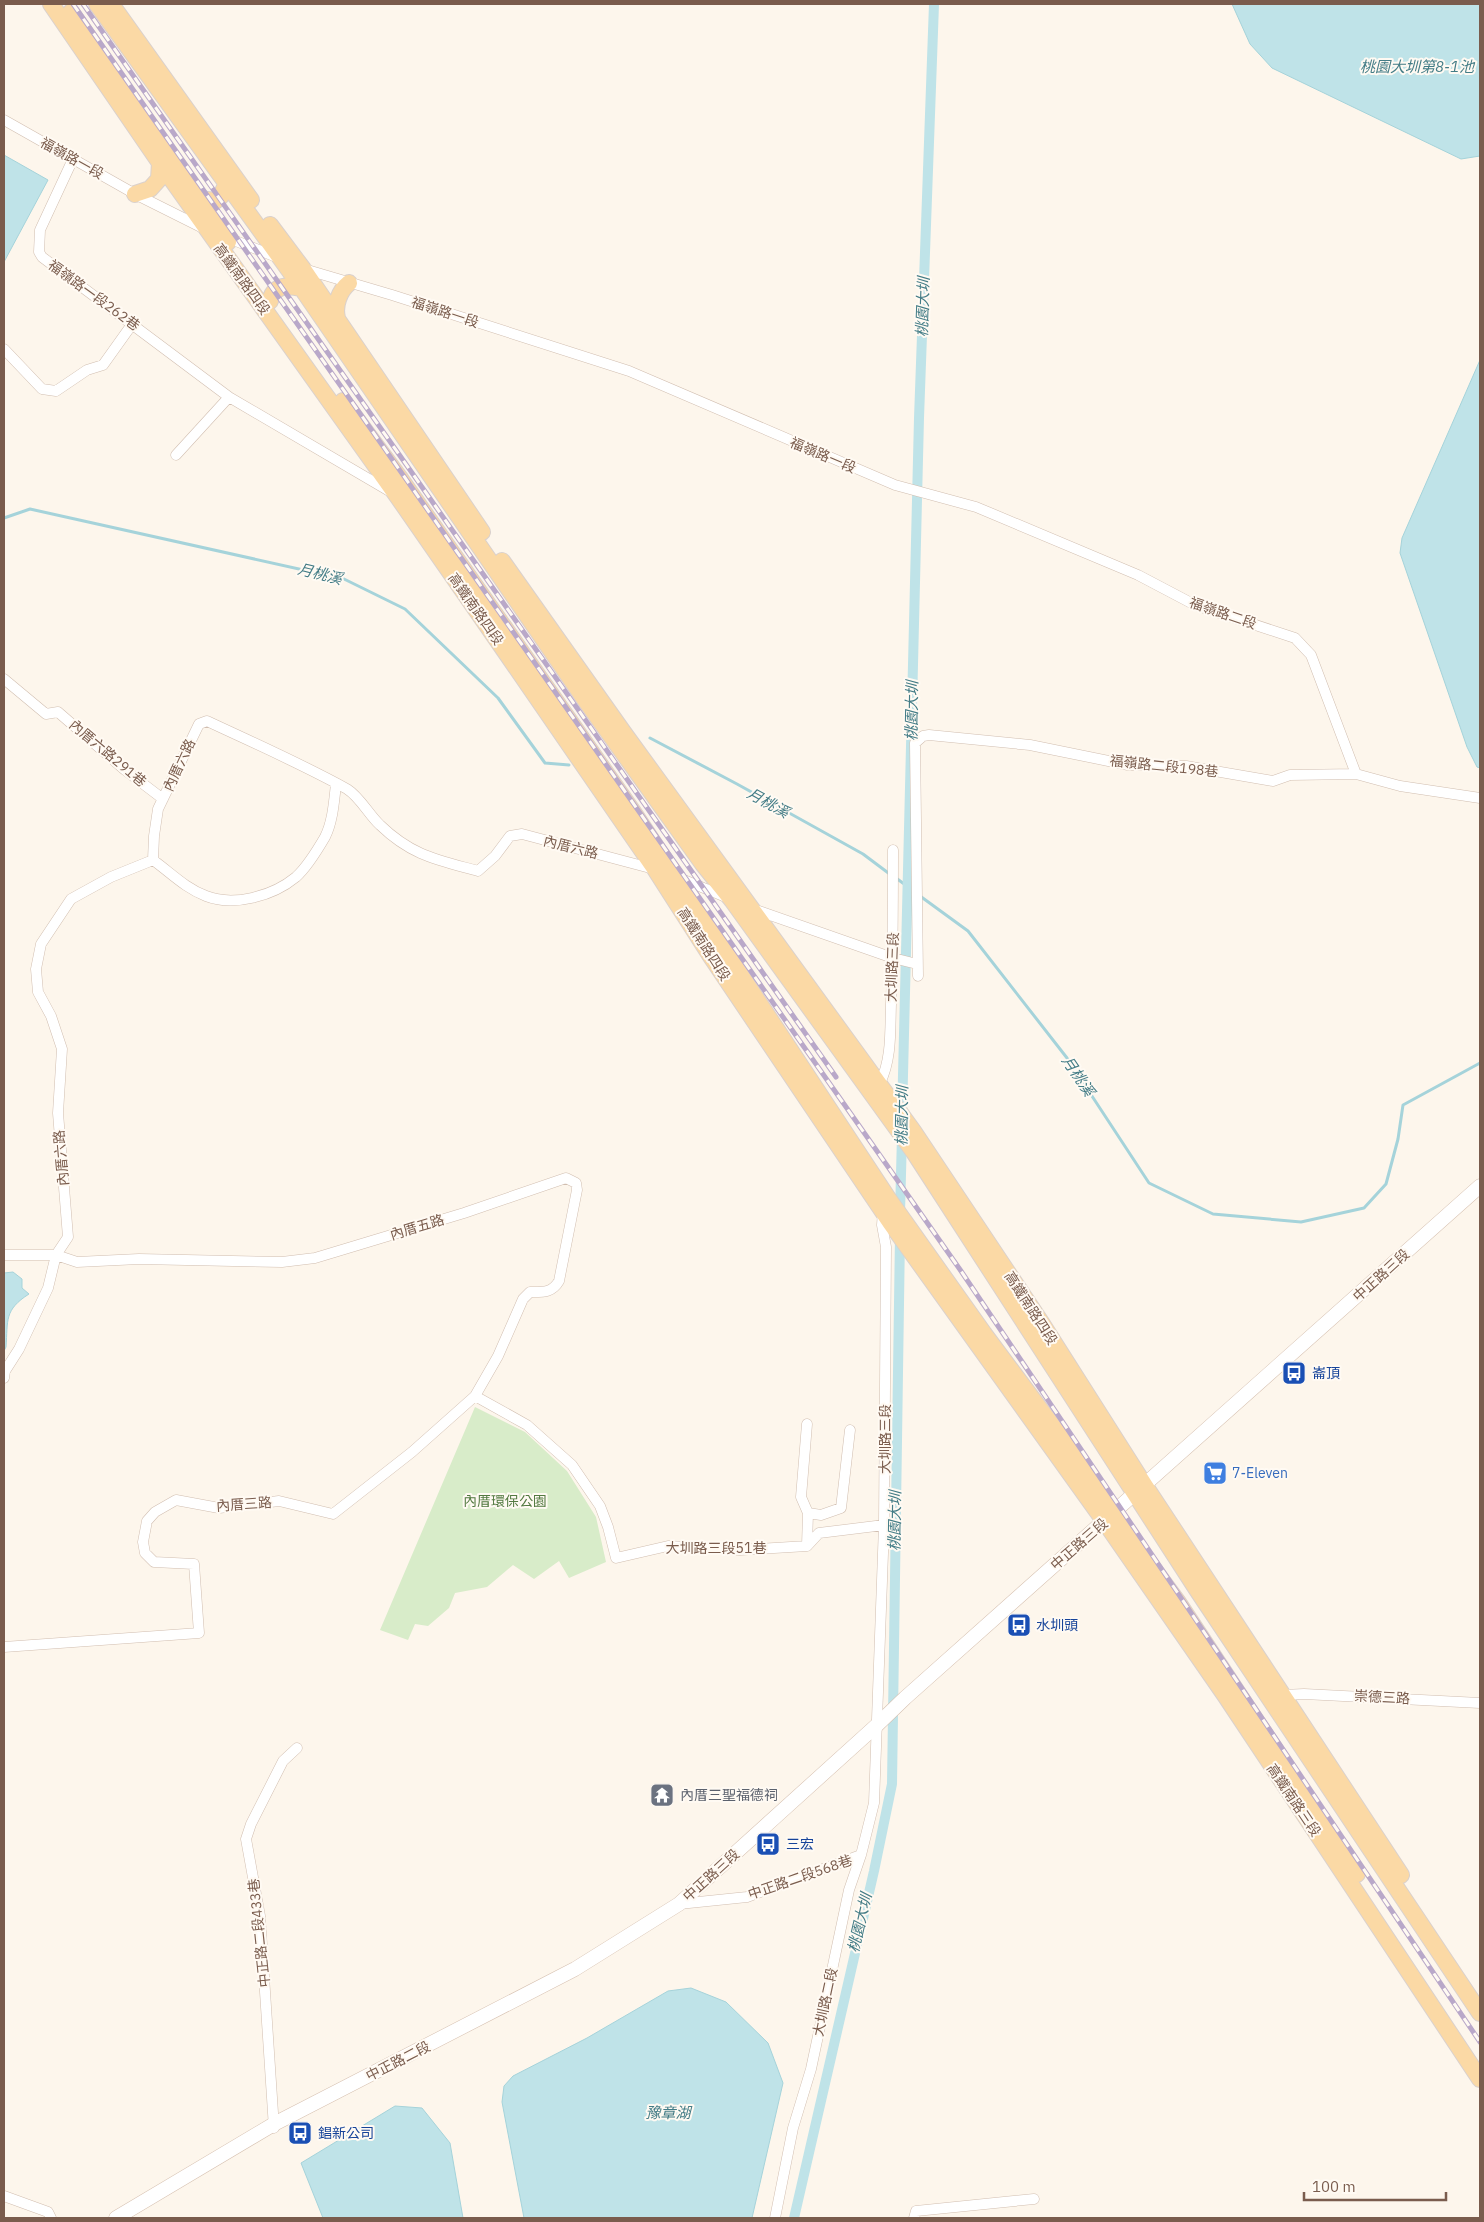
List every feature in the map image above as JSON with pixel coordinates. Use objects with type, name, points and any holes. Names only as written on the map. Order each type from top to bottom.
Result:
[{"type":"main road","name":"高鐵南路四段","points":[[51,4],[207,230],[398,497],[507,654],[655,869],[710,955],[887,1212]]},
{"type":"main road","name":"高鐵南路四段","points":[[65,4],[224,236],[400,477],[633,812],[753,993],[887,1212]]},
{"type":"main road","points":[[97,4],[226,185],[282,259],[586,701],[703,864],[732,900],[800,994]]},
{"type":"main road","points":[[101,4],[110,23]]},
{"type":"main road","points":[[111,4],[255,206],[303,269],[500,558],[623,732],[880,1083]]},
{"type":"main road","points":[[135,194],[150,189],[160,179],[160,163]]},
{"type":"main road","points":[[199,199],[215,201],[221,196],[226,185]]},
{"type":"main road","points":[[336,318],[336,305],[340,294],[349,283]]},
{"type":"main road","points":[[270,301],[271,295],[278,288],[291,286],[302,288]]},
{"type":"main road","points":[[478,589],[494,632],[507,654]]},
{"type":"main road","points":[[586,701],[623,732]]},
{"type":"main road","points":[[784,952],[800,994]]},
{"type":"main road","points":[[710,955],[753,993]]},
{"type":"main road","name":"高鐵南路四段","points":[[800,994],[914,1152],[1140,1490]]},
{"type":"main road","name":"高鐵南路四段","points":[[880,1083],[1042,1324],[1140,1490]]},
{"type":"main road","name":"中正路三段","points":[[679,1904],[887,1715],[1480,1186]]},
{"type":"main road","points":[[887,1212],[910,1229],[984,1334],[1075,1456],[1109,1518]]},
{"type":"main road","points":[[887,1212],[909,1248],[1109,1518]]},
{"type":"main road","points":[[1140,1490],[1283,1695],[1480,1996]]},
{"type":"main road","points":[[1140,1490],[1390,1878],[1480,2013]]},
{"type":"main road","name":"高鐵南路三段","points":[[1109,1518],[1182,1609],[1480,2062]]},
{"type":"main road","name":"高鐵南路三段","points":[[1109,1518],[1480,2080]]},
{"type":"main road","points":[[1390,1878],[1420,1903]]},
{"type":"main road","name":"中正路二段","points":[[116,2218],[274,2128],[575,1969],[679,1904]]},
{"type":"street","name":"福嶺路一段","points":[[4,120],[135,194],[207,230],[303,269],[401,298],[629,371],[898,486]]},
{"type":"street","name":"福嶺路一段262巷","points":[[73,159],[40,230],[38,252],[229,397],[398,497]]},
{"type":"street","points":[[4,349],[42,389],[56,391],[87,370],[103,365],[133,323]]},
{"type":"street","points":[[176,455],[229,397]]},
{"type":"street","name":"福嶺路二段","points":[[898,486],[976,507],[1138,575],[1195,605],[1295,638],[1311,655],[1356,774]]},
{"type":"street","name":"內厝六路291巷","points":[[4,679],[46,714],[58,712],[125,770],[163,799]]},
{"type":"street","name":"內厝六路","points":[[4,1378],[5,1371],[19,1349],[48,1288],[56,1256],[68,1237],[58,1113],[62,1049],[51,1016],[38,992],[36,969],[41,944],[71,899],[111,877],[153,860],[158,809],[199,724],[207,721],[301,764],[349,790],[390,834],[417,853],[478,871],[495,856],[510,836],[522,834],[655,869]]},
{"type":"street","name":"福嶺路二段198巷","points":[[915,744],[923,736],[929,735],[1030,745],[1128,764],[1186,766],[1273,781],[1290,775],[1356,774]]},
{"type":"street","name":"大圳路三段","points":[[915,744],[916,963],[918,976]]},
{"type":"street","points":[[1356,774],[1400,786],[1480,799]]},
{"type":"street","points":[[153,860],[182,884],[207,897],[230,901],[270,893],[296,876],[325,836],[330,820],[336,784]]},
{"type":"street","name":"大圳路三段","points":[[880,1083],[886,1072],[889,1051],[894,958],[893,850]]},
{"type":"street","points":[[655,869],[674,875],[753,909],[894,958],[916,963]]},
{"type":"street","name":"內厝五路","points":[[4,1255],[56,1256],[77,1262],[139,1259],[282,1262],[315,1258],[464,1213],[566,1178],[576,1183],[577,1190],[559,1281],[555,1288],[547,1292],[530,1292],[523,1299],[498,1356],[475,1396]]},
{"type":"street","name":"大圳路三段","points":[[878,1725],[884,1525],[886,1247],[882,1224],[887,1212]]},
{"type":"street","name":"大圳路三段51巷","points":[[475,1396],[527,1425],[572,1465],[600,1506],[616,1558],[668,1546],[740,1550],[807,1546]]},
{"type":"street","name":"內厝三路","points":[[4,1647],[199,1633],[194,1564],[154,1562],[145,1553],[143,1542],[147,1521],[155,1512],[176,1500],[219,1508],[279,1501],[333,1514],[412,1452],[475,1396]]},
{"type":"street","points":[[807,1424],[800,1497],[808,1513],[807,1546]]},
{"type":"street","points":[[808,1513],[821,1515],[841,1508],[850,1430]]},
{"type":"street","points":[[807,1546],[819,1533],[884,1525]]},
{"type":"street","name":"崇德三路","points":[[1283,1695],[1304,1694],[1480,1703]]},
{"type":"street","name":"大圳路二段","points":[[775,2218],[793,2128],[811,2070],[848,1890],[861,1855],[874,1803],[878,1725]]},
{"type":"street","name":"中正路二段433巷","points":[[274,2128],[260,1916],[246,1840],[251,1824],[283,1761],[297,1748]]},
{"type":"street","name":"中正路二段568巷","points":[[679,1904],[747,1897],[861,1855]]},
{"type":"street","points":[[4,2196],[48,2212],[51,2218]]},
{"type":"street","points":[[914,2218],[916,2211],[1034,2199]]},
{"type":"green space","name":"內厝環保公園","points":[[475,1407],[525,1432],[567,1471],[596,1517],[606,1562],[569,1578],[559,1561],[534,1579],[513,1565],[487,1587],[455,1593],[449,1608],[428,1626],[415,1624],[408,1640],[380,1630]]},
{"type":"water","name":"桃園大圳第8-1池","points":[[1232,4],[1480,4],[1480,156],[1461,159],[1272,68],[1250,44]]},
{"type":"water","points":[[4,155],[48,180],[4,262]]},
{"type":"water","points":[[1480,360],[1480,768],[1477,767],[1467,747],[1400,553],[1402,538]]},
{"type":"water","points":[[13,1272],[22,1279],[22,1288],[29,1294],[15,1305],[11,1311],[4,1351],[4,1273]]},
{"type":"water","name":"豫章湖","points":[[691,1988],[726,2002],[768,2043],[783,2083],[752,2218],[524,2218],[502,2102],[504,2086],[513,2076],[587,2038],[668,1991]]},
{"type":"water","points":[[395,2106],[422,2108],[450,2143],[463,2218],[323,2218],[301,2163]]},
{"type":"waterway","name":"桃園大圳","points":[[902,1116],[919,418],[934,4]]},
{"type":"waterway","name":"月桃溪","points":[[4,518],[30,509],[344,579],[405,609],[498,698],[545,763],[569,765]]},
{"type":"waterway","name":"月桃溪","points":[[650,738],[863,854],[891,875]]},
{"type":"waterway","name":"月桃溪","points":[[896,878],[915,892]]},
{"type":"waterway","name":"月桃溪","points":[[920,896],[968,931],[1067,1058],[1149,1183],[1213,1214],[1301,1222],[1364,1208],[1386,1184],[1398,1139],[1403,1105],[1480,1063]]},
{"type":"waterway","name":"桃園大圳","points":[[900,1213],[902,1135]]},
{"type":"waterway","name":"桃園大圳","points":[[794,2218],[874,1871],[892,1784],[900,1235]]},
{"type":"railway","points":[[73,4],[961,1271],[1480,2042]]},
{"type":"railway","points":[[83,4],[836,1077]]},
{"type":"place","name":"崙頂","points":[[1294,1373]]},
{"type":"place","name":"7-Eleven","points":[[1215,1473]]},
{"type":"place","name":"水圳頭","points":[[1019,1625]]},
{"type":"place","name":"內厝三聖福德祠","points":[[662,1795]]},
{"type":"place","name":"三宏","points":[[768,1844]]},
{"type":"place","name":"錩新公司","points":[[300,2133]]}]
